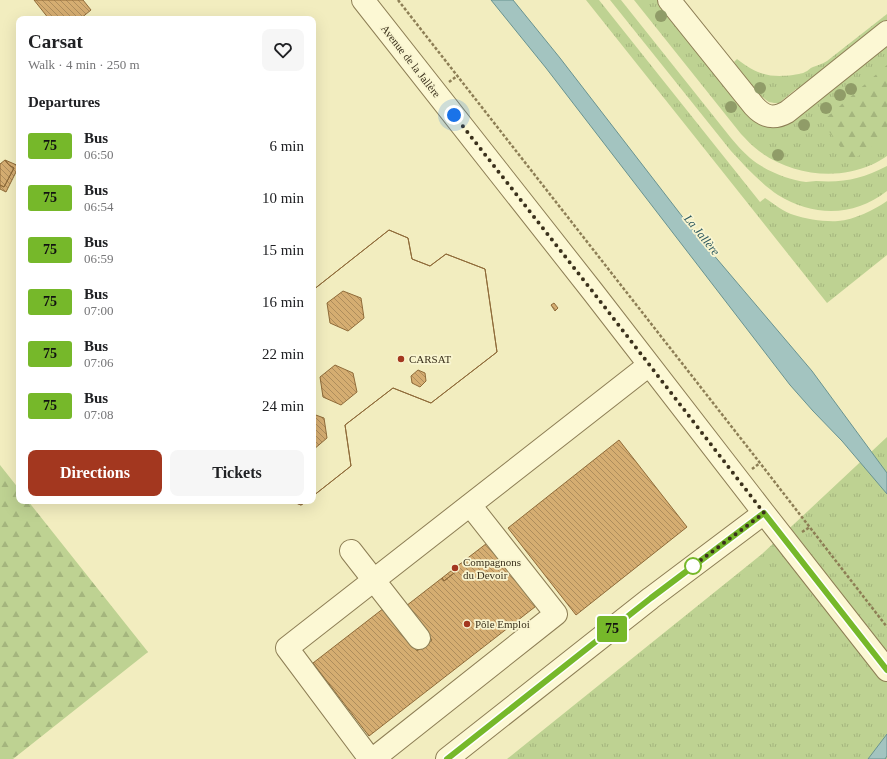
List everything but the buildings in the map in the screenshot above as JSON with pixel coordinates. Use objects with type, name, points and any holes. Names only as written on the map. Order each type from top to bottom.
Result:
[{"type":"street","name":"Avenue de la Jallère","points":[[363,0],[593,292],[887,670]]},
{"type":"street","points":[[669,0],[758,111],[769,116],[778,116],[786,112],[887,32]]},
{"type":"street","points":[[470,505],[556,614],[371,759],[287,648],[470,505],[650,365]]},
{"type":"street","points":[[447,759],[651,598],[764,513]]},
{"type":"street","points":[[351,551],[419,638]]},
{"type":"path","points":[[398,0],[887,627]]},
{"type":"green space","points":[[586,0],[599,0],[760,202],[765,198],[790,214],[816,220],[833,221],[857,217],[887,201],[887,255],[827,303]]},
{"type":"green space","points":[[610,0],[621,0],[731,138],[750,158],[762,167],[776,174],[806,182],[844,181],[861,177],[887,166],[887,191],[874,200],[861,206],[834,211],[806,207],[792,202],[772,191],[759,180],[731,151]]},
{"type":"green space","points":[[634,0],[661,0],[749,110],[799,109],[803,114],[887,46],[887,156],[873,164],[857,170],[828,174],[799,170],[771,159],[756,149],[741,134]]},
{"type":"green space","points":[[887,14],[887,24],[800,93],[796,89],[779,103],[765,100],[734,62],[737,59],[750,68],[763,74],[777,76],[806,72],[812,67],[827,61]]},
{"type":"green space","points":[[887,65],[887,135],[861,155],[850,158],[847,156],[823,122]]},
{"type":"green space","points":[[887,437],[887,759],[507,759],[762,554]]},
{"type":"green space","points":[[0,465],[16,485],[16,504],[30,504],[148,652],[13,759],[0,759]]},
{"type":"water","points":[[491,0],[513,0],[560,58],[695,233],[812,371],[887,473],[887,494],[842,441],[790,385],[546,68]]},
{"type":"water","points":[[887,734],[887,756],[885,759],[868,759]]},
{"type":"bus line","name":"75","points":[[447,759],[651,598],[764,513],[887,670]]},
{"type":"place","name":"CARSAT","points":[[401,359]]},
{"type":"place","name":"Compagnons du Devoir","points":[[455,568]]},
{"type":"place","name":"Pôle Emploi","points":[[467,624]]},
{"type":"route","points":[[454,115],[764,513],[693,566]]},
{"type":"water label","name":"La Jallère","points":[[702,235]]}]
